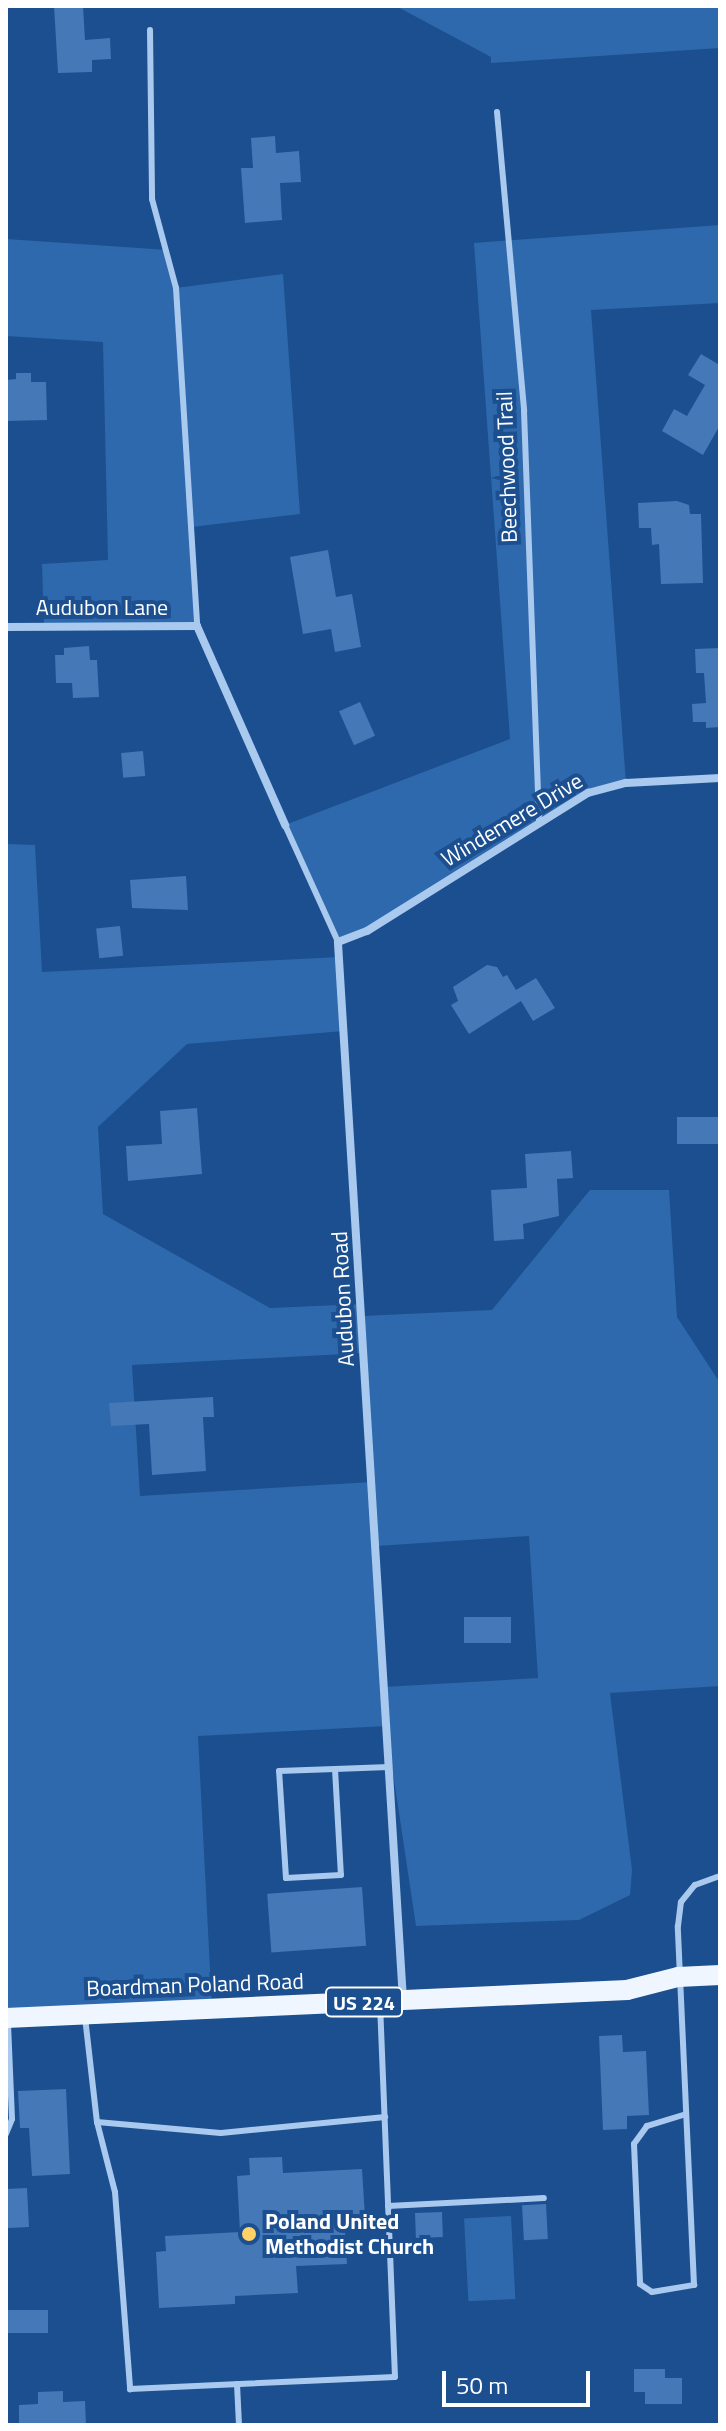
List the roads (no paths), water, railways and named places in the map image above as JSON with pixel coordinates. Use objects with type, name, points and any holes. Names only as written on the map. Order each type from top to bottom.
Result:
[{"type":"main road","name":"Boardman Poland Road","points":[[7,2018],[627,1990],[678,1977],[720,1975]]},
{"type":"street","name":"Audubon Lane","points":[[6,627],[197,626]]},
{"type":"street","name":"Audubon Road","points":[[197,626],[285,825]]},
{"type":"street","name":"Windemere Drive","points":[[338,942],[367,931],[539,821],[611,785],[720,778]]},
{"type":"street","name":"Audubon Road","points":[[338,942],[403,2000]]},
{"type":"lane","points":[[150,30],[152,199],[176,288],[197,626]]},
{"type":"lane","name":"Beechwood Trail","points":[[497,112],[524,411],[539,821]]},
{"type":"lane","name":"Audubon Road","points":[[285,825],[338,942]]},
{"type":"lane","points":[[335,1769],[341,1875],[286,1878],[279,1771],[389,1767]]},
{"type":"lane","points":[[683,2115],[647,2126],[634,2144],[640,2284],[652,2292],[694,2285],[678,1977],[681,1902],[695,1885],[720,1876]]},
{"type":"lane","points":[[85,2014],[97,2122],[115,2192],[130,2389],[395,2377],[380,2001]]},
{"type":"lane","points":[[6,2134],[12,2119],[7,2018]]},
{"type":"lane","points":[[97,2122],[221,2133],[385,2117]]},
{"type":"lane","points":[[388,2206],[544,2198]]},
{"type":"lane","points":[[237,2384],[239,2425]]},
{"type":"place","name":"Poland United Methodist Church","points":[[249,2234]]}]
